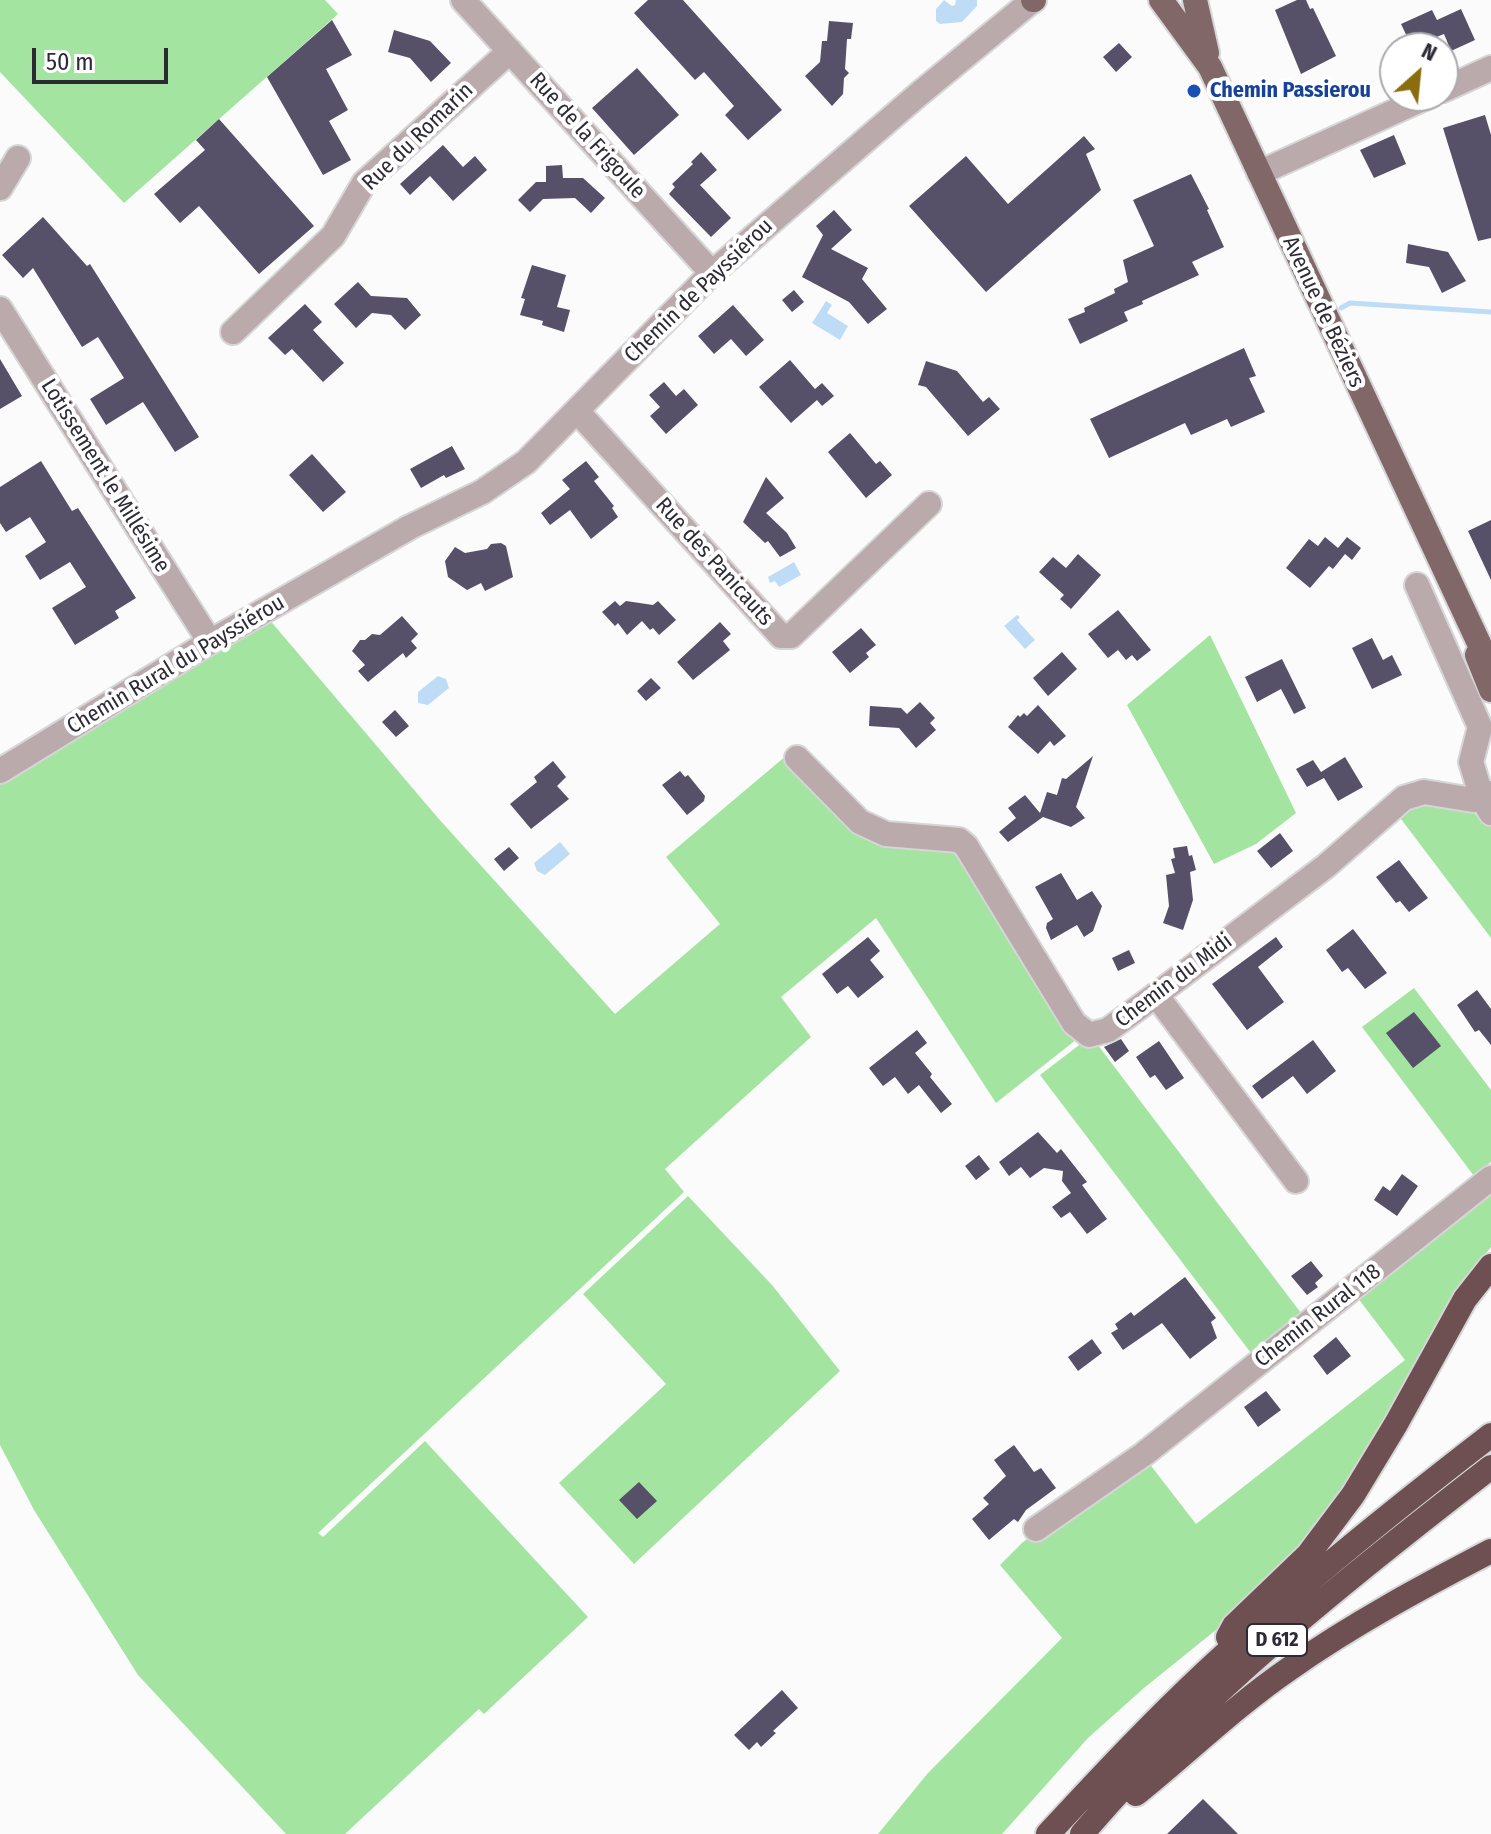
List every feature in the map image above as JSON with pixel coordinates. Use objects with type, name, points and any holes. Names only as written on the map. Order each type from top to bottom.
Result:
[{"type":"highway","points":[[1211,1667],[1234,1626],[1308,1555],[1353,1495],[1465,1299],[1491,1266]]},
{"type":"highway","name":"D 612","points":[[1048,1834],[1135,1741],[1211,1667],[1377,1523],[1491,1435]]},
{"type":"highway","name":"D 612","points":[[1085,1834],[1175,1735],[1245,1668],[1392,1543],[1491,1467]]},
{"type":"highway","points":[[1085,1834],[1288,1670],[1398,1600],[1491,1551]]},
{"type":"main road","name":"Avenue de Béziers","points":[[1161,0],[1210,67],[1437,556]]},
{"type":"main road","name":"Avenue de Béziers","points":[[1195,0],[1210,67]]},
{"type":"main road","points":[[1437,556],[1491,669]]},
{"type":"main road","points":[[1437,556],[1491,690]]},
{"type":"street","name":"Rue de la Frigoule","points":[[463,0],[712,273]]},
{"type":"street","name":"Chemin de Payssiérou","points":[[353,560],[410,527],[482,492],[526,462],[712,273],[908,103],[1034,0]]},
{"type":"street","name":"Rue du Romarin","points":[[233,332],[333,236],[364,183],[510,51]]},
{"type":"street","points":[[1459,83],[1491,68]]},
{"type":"street","points":[[1259,173],[1394,112]]},
{"type":"street","points":[[0,188],[18,158]]},
{"type":"street","name":"Lotissement le Millésime","points":[[0,309],[210,642]]},
{"type":"street","name":"Rue des Panicauts","points":[[577,411],[781,636],[791,636],[929,504]]},
{"type":"street","name":"Chemin Rural du Payssiérou","points":[[0,771],[210,642],[353,560]]},
{"type":"street","points":[[1417,585],[1480,727],[1471,762],[1488,801]]},
{"type":"street","name":"Chemin du Midi","points":[[797,758],[860,822],[886,834],[959,840],[966,846],[1074,1023],[1089,1035],[1108,1030],[1156,995],[1326,866],[1404,798],[1424,792],[1488,801]]},
{"type":"street","points":[[1156,995],[1296,1181]]},
{"type":"street","name":"Chemin Rural 118","points":[[1036,1529],[1144,1454],[1491,1178]]},
{"type":"green space","points":[[0,0],[325,0],[338,14],[124,203],[0,72]]},
{"type":"green space","points":[[268,618],[438,818],[615,1014],[720,924],[666,857],[787,755],[858,833],[869,840],[947,848],[953,852],[961,846],[1077,1039],[996,1103],[876,918],[781,997],[811,1037],[665,1169],[684,1192],[318,1533],[323,1537],[425,1441],[588,1617],[484,1714],[479,1709],[345,1834],[286,1834],[138,1675],[34,1510],[0,1445],[0,784]]},
{"type":"green space","points":[[1210,635],[1296,813],[1256,844],[1214,864],[1127,705]]},
{"type":"green space","points":[[1416,801],[1467,808],[1491,827],[1491,938],[1398,815]]},
{"type":"green space","points":[[1414,988],[1491,1090],[1491,1162],[1474,1176],[1362,1027]]},
{"type":"green space","points":[[1091,1036],[1304,1317],[1254,1357],[1040,1075]]},
{"type":"green space","points":[[1491,1185],[1491,1247],[1450,1298],[1337,1507],[1253,1600],[1144,1688],[1088,1738],[1002,1834],[878,1834],[928,1773],[1062,1638],[1000,1565],[1023,1542],[1145,1458],[1196,1524],[1405,1360],[1354,1293]]},
{"type":"green space","points":[[688,1196],[772,1285],[840,1371],[634,1564],[559,1483],[666,1384],[583,1294]]},
{"type":"water","points":[[944,0],[952,6],[956,0],[977,0],[977,6],[962,22],[940,24],[936,21],[936,9]]},
{"type":"water","points":[[826,301],[832,305],[827,313],[848,326],[840,340],[812,323]]},
{"type":"water","points":[[794,562],[801,575],[779,587],[775,581],[770,583],[768,577]]},
{"type":"water","points":[[1017,615],[1020,617],[1017,620],[1035,640],[1025,649],[1004,626]]},
{"type":"water","points":[[438,676],[446,679],[449,688],[428,705],[418,703],[418,692]]},
{"type":"water","points":[[560,842],[570,854],[545,875],[537,871],[534,863]]},
{"type":"building","points":[[648,0],[683,0],[782,110],[748,140],[725,115],[734,106],[704,72],[695,80],[634,13]]},
{"type":"building","points":[[1297,0],[1306,0],[1310,9],[1313,8],[1336,56],[1301,74],[1275,10]]},
{"type":"building","points":[[1461,9],[1475,40],[1459,47],[1459,32],[1405,32],[1401,24],[1432,10],[1437,20]]},
{"type":"building","points":[[332,20],[352,55],[326,69],[348,110],[329,121],[351,160],[323,175],[267,77]]},
{"type":"building","points":[[829,21],[853,23],[851,39],[847,39],[845,69],[849,73],[844,78],[843,94],[832,106],[805,76],[820,62],[822,41],[827,41]]},
{"type":"building","points":[[394,30],[430,41],[451,63],[431,82],[410,58],[388,52]]},
{"type":"building","points":[[1119,43],[1132,57],[1116,72],[1103,57]]},
{"type":"building","points":[[637,68],[679,115],[634,155],[592,108]]},
{"type":"building","points":[[1485,115],[1491,135],[1491,238],[1478,241],[1443,128]]},
{"type":"building","points":[[219,119],[314,226],[259,274],[199,206],[180,223],[154,194],[205,150],[196,140]]},
{"type":"building","points":[[1394,135],[1406,164],[1374,178],[1360,150]]},
{"type":"building","points":[[1084,136],[1095,149],[1086,154],[1101,190],[986,292],[909,206],[966,156],[1008,204]]},
{"type":"building","points":[[443,145],[463,167],[475,156],[487,170],[453,201],[430,176],[410,195],[400,184]]},
{"type":"building","points":[[701,152],[717,170],[700,185],[731,218],[711,237],[669,194],[675,187],[672,184]]},
{"type":"building","points":[[562,165],[563,178],[583,178],[605,198],[591,213],[575,198],[543,199],[530,212],[518,200],[536,182],[546,182],[546,166]]},
{"type":"building","points":[[1191,174],[1224,247],[1192,262],[1199,275],[1142,301],[1143,304],[1124,312],[1128,321],[1080,344],[1068,319],[1085,312],[1084,308],[1115,293],[1114,289],[1128,282],[1123,260],[1154,246],[1133,200]]},
{"type":"building","points":[[834,210],[852,230],[831,249],[868,268],[862,279],[887,309],[868,324],[849,302],[802,277],[823,235],[816,226]]},
{"type":"building","points":[[43,217],[87,266],[90,264],[199,437],[175,452],[143,402],[106,425],[90,399],[124,378],[98,337],[82,347],[33,268],[23,278],[2,255]]},
{"type":"building","points":[[1408,244],[1448,252],[1466,281],[1442,293],[1429,267],[1406,263]]},
{"type":"building","points":[[532,265],[566,275],[557,307],[570,310],[564,332],[542,325],[543,321],[520,315],[525,299],[521,298]]},
{"type":"building","points":[[358,282],[371,296],[407,298],[421,315],[405,330],[391,315],[372,313],[356,328],[334,304]]},
{"type":"building","points":[[794,290],[804,302],[792,312],[782,300]]},
{"type":"building","points":[[305,304],[322,322],[313,330],[344,363],[323,382],[292,349],[285,355],[268,338]]},
{"type":"building","points":[[733,305],[764,340],[746,356],[731,339],[714,354],[698,336]]},
{"type":"building","points":[[1244,348],[1256,376],[1249,378],[1265,412],[1231,427],[1227,419],[1191,435],[1185,423],[1109,458],[1090,419]]},
{"type":"building","points":[[0,359],[22,396],[0,409]]},
{"type":"building","points":[[790,360],[815,389],[822,383],[834,396],[822,406],[817,400],[791,423],[759,387]]},
{"type":"building","points":[[926,361],[957,371],[983,402],[989,397],[1000,409],[968,436],[926,387],[918,385]]},
{"type":"building","points":[[664,382],[676,396],[684,389],[698,405],[666,434],[650,416],[660,407],[649,395]]},
{"type":"building","points":[[850,433],[876,464],[880,461],[892,475],[866,498],[828,452]]},
{"type":"building","points":[[452,446],[465,469],[446,478],[444,475],[421,488],[410,469]]},
{"type":"building","points":[[312,454],[346,492],[323,512],[289,475]]},
{"type":"building","points":[[41,461],[72,511],[78,508],[136,598],[115,611],[119,618],[75,645],[52,608],[86,587],[70,562],[40,580],[25,556],[46,542],[30,517],[6,532],[0,523],[0,487]]},
{"type":"building","points":[[586,461],[599,477],[594,481],[614,506],[612,508],[618,517],[591,539],[570,510],[550,525],[541,513],[570,489],[562,480]]},
{"type":"building","points":[[766,477],[784,498],[766,513],[787,533],[796,548],[780,557],[768,541],[765,543],[743,522]]},
{"type":"building","points":[[1491,520],[1491,580],[1468,531]]},
{"type":"building","points":[[1325,537],[1338,548],[1347,537],[1361,548],[1352,560],[1345,554],[1333,569],[1329,566],[1310,588],[1286,568],[1309,539],[1318,546]]},
{"type":"building","points":[[501,543],[506,546],[513,577],[485,591],[481,583],[467,590],[448,577],[445,561],[455,547],[465,553]]},
{"type":"building","points":[[1078,554],[1101,575],[1071,609],[1060,599],[1064,595],[1039,572],[1053,557],[1066,568]]},
{"type":"building","points":[[615,601],[620,606],[626,601],[653,605],[658,601],[676,620],[659,635],[642,621],[627,635],[618,623],[615,626],[602,612]]},
{"type":"building","points":[[1118,610],[1151,650],[1137,661],[1132,655],[1126,660],[1118,650],[1108,658],[1088,634]]},
{"type":"building","points":[[402,616],[418,634],[411,641],[417,648],[406,658],[403,653],[368,682],[358,671],[365,665],[352,651],[360,640],[372,634],[380,635]]},
{"type":"building","points":[[720,622],[731,634],[723,641],[730,650],[693,680],[677,662]]},
{"type":"building","points":[[861,628],[876,645],[866,653],[869,657],[850,673],[832,652]]},
{"type":"building","points":[[1372,638],[1383,660],[1392,655],[1402,675],[1372,689],[1352,648]]},
{"type":"building","points":[[1062,652],[1077,669],[1048,696],[1033,678]]},
{"type":"building","points":[[1282,659],[1306,708],[1294,714],[1281,689],[1257,702],[1245,677]]},
{"type":"building","points":[[651,678],[661,688],[646,701],[637,691]]},
{"type":"building","points":[[920,702],[935,718],[930,723],[936,730],[916,748],[899,728],[869,726],[870,706],[901,708],[907,714]]},
{"type":"building","points":[[1038,705],[1066,736],[1054,746],[1050,741],[1038,754],[1008,727],[1018,715],[1020,717],[1024,713],[1027,716]]},
{"type":"building","points":[[395,710],[409,726],[396,737],[382,722]]},
{"type":"building","points":[[1093,756],[1076,807],[1085,818],[1071,827],[1043,817],[1008,842],[999,832],[1016,818],[1008,808],[1025,795],[1040,813],[1047,792],[1057,795],[1062,778],[1066,779]]},
{"type":"building","points":[[1345,757],[1363,787],[1338,801],[1324,778],[1307,787],[1296,769],[1313,760],[1321,772]]},
{"type":"building","points":[[553,761],[566,777],[557,786],[569,799],[531,829],[510,804],[537,782],[534,777]]},
{"type":"building","points":[[680,771],[685,777],[688,775],[705,796],[704,801],[687,815],[662,785]]},
{"type":"building","points":[[1280,833],[1293,851],[1271,868],[1257,851]]},
{"type":"building","points":[[1187,846],[1196,870],[1190,872],[1193,900],[1183,930],[1163,923],[1169,906],[1166,875],[1175,873],[1171,859],[1175,858],[1173,848]]},
{"type":"building","points":[[509,847],[519,858],[504,871],[494,859]]},
{"type":"building","points":[[1399,860],[1428,898],[1409,912],[1400,901],[1396,903],[1376,877]]},
{"type":"building","points":[[1061,873],[1077,900],[1092,891],[1102,906],[1093,931],[1084,937],[1077,925],[1051,940],[1046,928],[1053,919],[1035,887]]},
{"type":"building","points":[[1353,929],[1387,973],[1365,989],[1348,968],[1342,972],[1326,950]]},
{"type":"building","points":[[868,937],[880,951],[870,960],[884,977],[858,998],[848,986],[837,994],[822,974]]},
{"type":"building","points":[[1276,937],[1283,947],[1258,967],[1284,1002],[1247,1030],[1212,984]]},
{"type":"building","points":[[1129,950],[1135,963],[1118,971],[1112,958]]},
{"type":"building","points":[[1477,990],[1491,1009],[1491,1045],[1479,1030],[1475,1032],[1457,1005]]},
{"type":"building","points":[[1414,1012],[1441,1046],[1413,1068],[1386,1033]]},
{"type":"building","points":[[917,1030],[927,1043],[915,1053],[952,1104],[941,1113],[919,1085],[908,1094],[895,1077],[883,1086],[869,1068]]},
{"type":"building","points":[[1121,1039],[1129,1051],[1115,1062],[1104,1047]]},
{"type":"building","points":[[1313,1040],[1336,1071],[1307,1094],[1293,1076],[1262,1099],[1252,1086]]},
{"type":"building","points":[[1159,1041],[1184,1078],[1166,1090],[1155,1075],[1150,1078],[1136,1057]]},
{"type":"building","points":[[1038,1132],[1057,1153],[1061,1149],[1087,1182],[1082,1185],[1107,1219],[1087,1234],[1070,1212],[1061,1218],[1052,1207],[1071,1193],[1062,1181],[1063,1171],[1044,1168],[1030,1178],[1021,1167],[1009,1176],[999,1162]]},
{"type":"building","points":[[979,1155],[990,1169],[976,1180],[965,1166]]},
{"type":"building","points":[[1402,1174],[1418,1186],[1397,1216],[1374,1200],[1383,1186],[1390,1191]]},
{"type":"building","points":[[1311,1261],[1323,1276],[1315,1283],[1318,1287],[1307,1295],[1291,1276]]},
{"type":"building","points":[[1185,1277],[1216,1318],[1211,1322],[1217,1338],[1190,1359],[1162,1323],[1123,1350],[1111,1333],[1118,1329],[1115,1324],[1131,1312],[1134,1316]]},
{"type":"building","points":[[1336,1337],[1351,1356],[1327,1375],[1313,1356]]},
{"type":"building","points":[[1092,1339],[1102,1353],[1078,1371],[1068,1357]]},
{"type":"building","points":[[1266,1391],[1281,1410],[1258,1427],[1244,1407]]},
{"type":"building","points":[[1014,1445],[1034,1472],[1041,1468],[1056,1488],[1026,1510],[1018,1522],[1014,1519],[989,1540],[972,1519],[989,1504],[983,1498],[1006,1476],[994,1460]]},
{"type":"building","points":[[639,1482],[657,1501],[637,1519],[619,1500]]},
{"type":"building","points":[[782,1690],[798,1708],[761,1747],[757,1742],[749,1750],[734,1735]]},
{"type":"building","points":[[1203,1799],[1238,1834],[1167,1834]]},
{"type":"waterway","points":[[1341,308],[1350,303],[1491,312]]},
{"type":"place","name":"Chemin Passierou","points":[[1194,91]]}]
